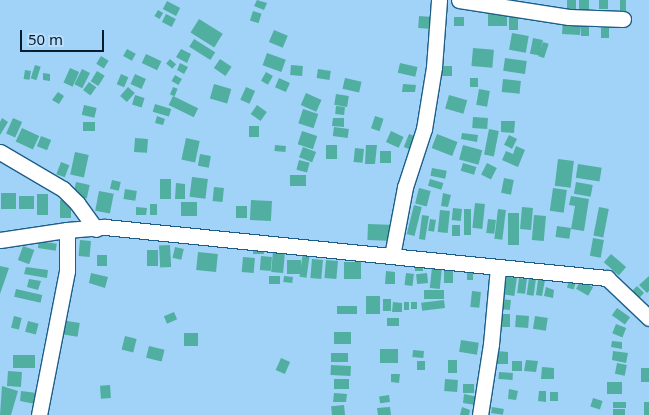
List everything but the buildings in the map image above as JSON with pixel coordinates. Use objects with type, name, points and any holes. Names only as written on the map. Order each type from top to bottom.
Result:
[{"type":"street","points":[[392,256],[405,187],[424,128],[434,67],[439,0]]},
{"type":"street","points":[[460,0],[569,16],[624,20]]},
{"type":"street","points":[[0,152],[63,189],[77,203],[96,229]]},
{"type":"street","points":[[0,240],[67,230],[105,227],[607,278],[649,318]]},
{"type":"street","points":[[39,415],[67,271],[67,230]]},
{"type":"street","points":[[480,415],[491,344],[498,267]]}]
